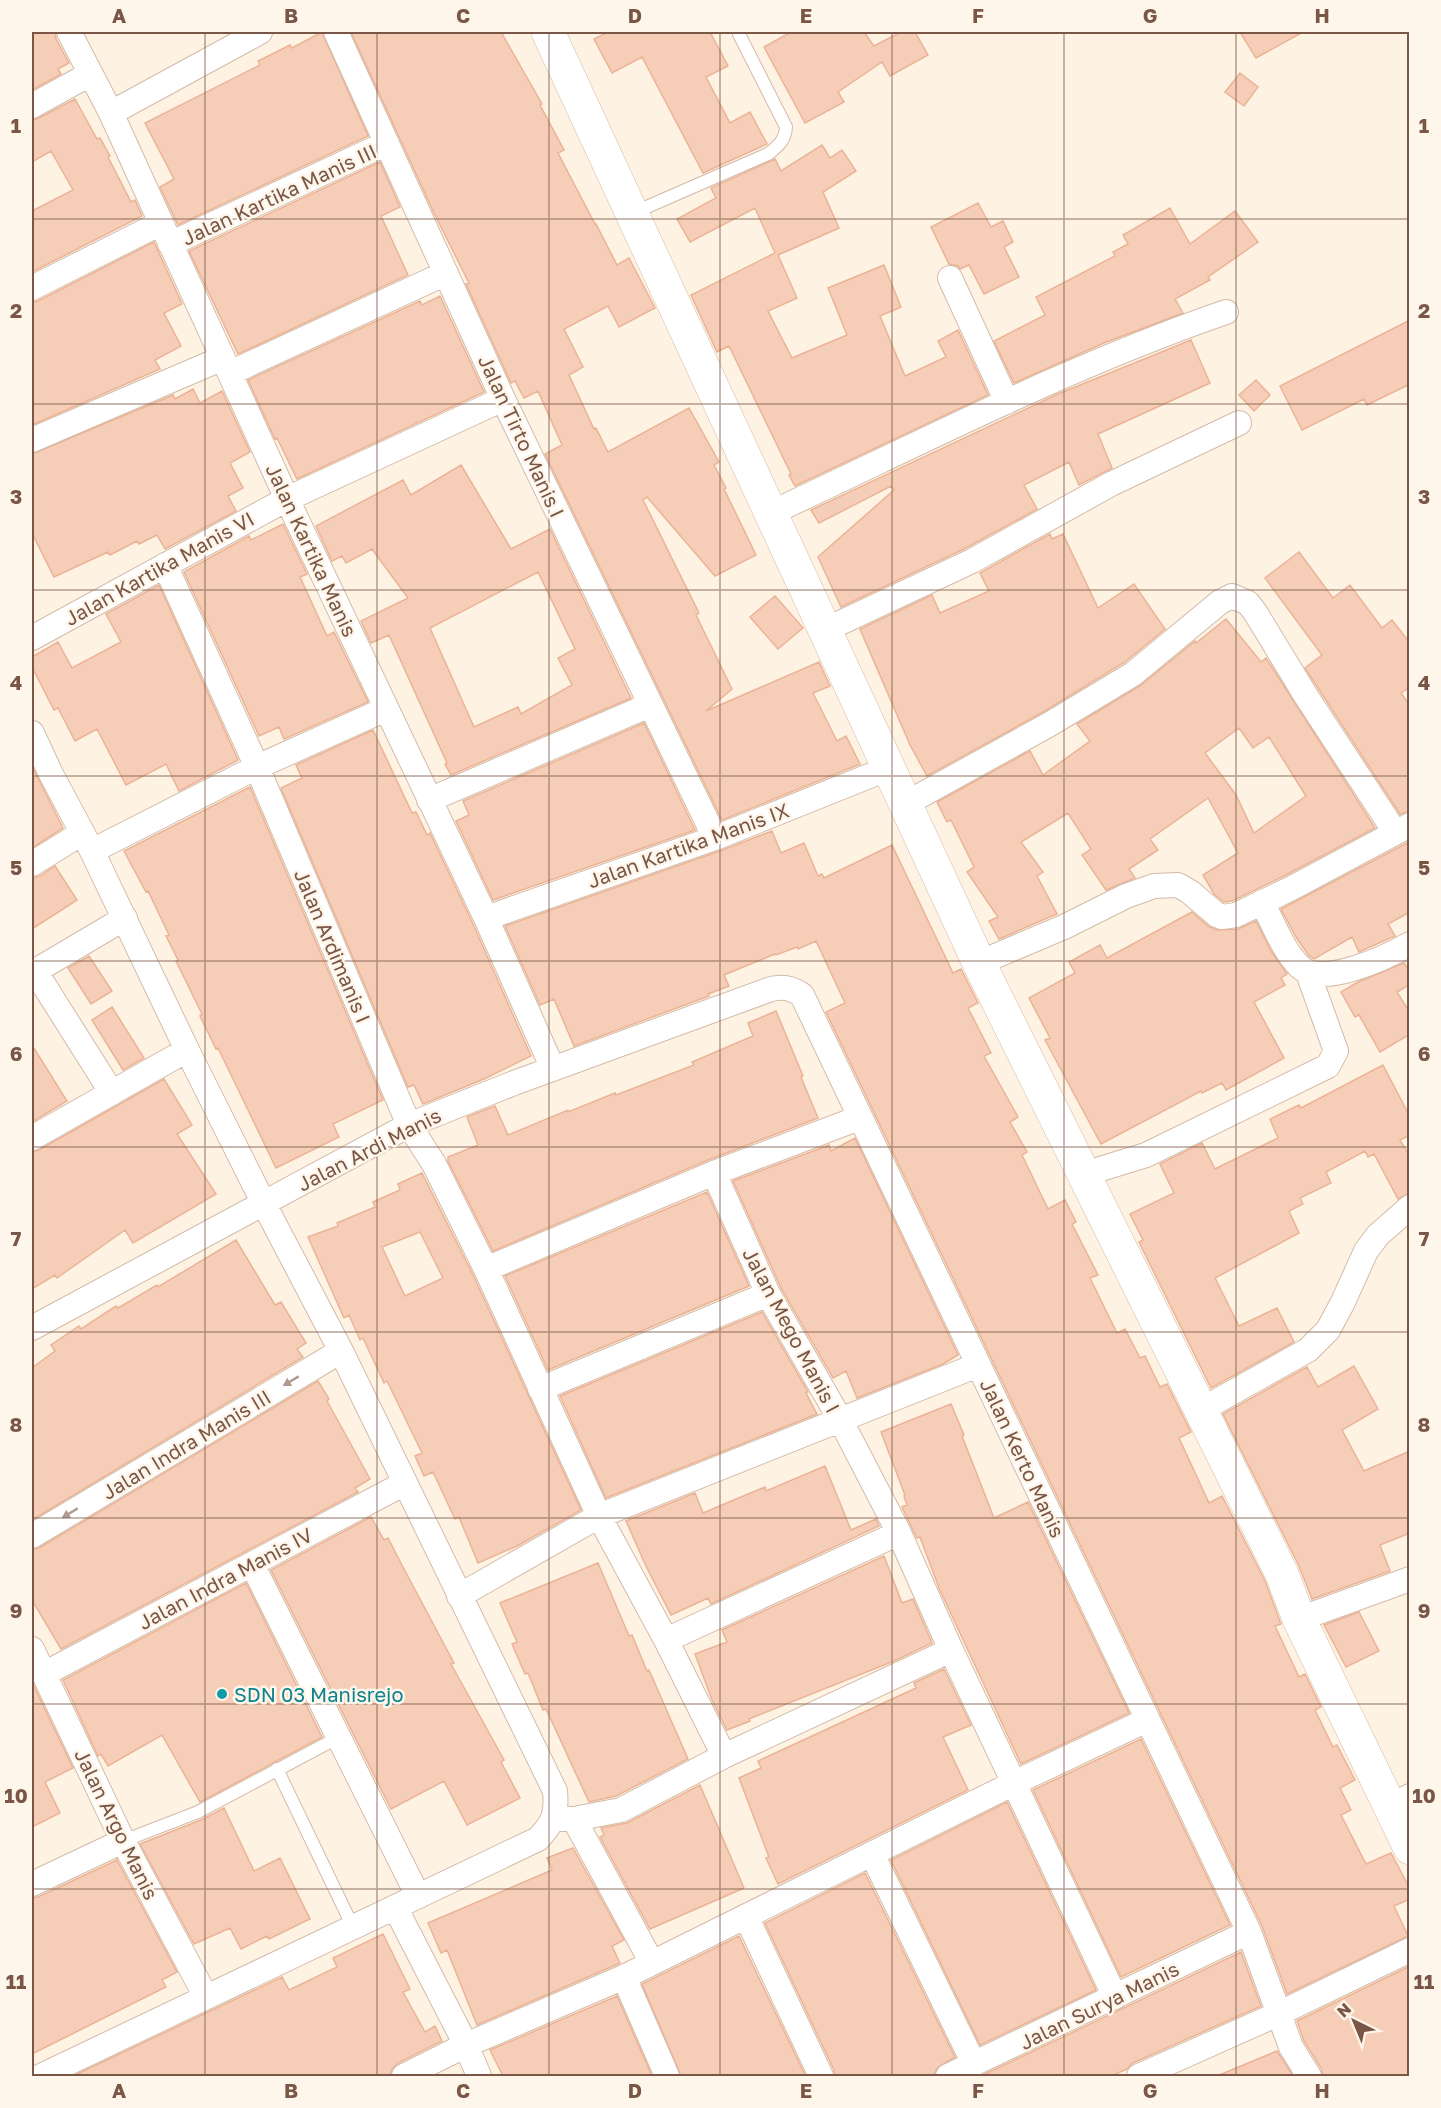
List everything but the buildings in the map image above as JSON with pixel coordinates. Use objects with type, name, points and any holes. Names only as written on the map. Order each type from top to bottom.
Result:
[{"type":"main road","points":[[548,32],[907,803],[979,963],[1201,1410],[1281,1574],[1299,1619],[1399,1801],[1410,1848]]},
{"type":"street","name":"Jalan Kartika Manis","points":[[69,32],[111,113],[287,499],[486,918],[553,1069]]},
{"type":"street","points":[[111,113],[260,32]]},
{"type":"street","name":"Jalan Tirto Manis I","points":[[336,32],[503,399],[715,838]]},
{"type":"street","points":[[32,106],[90,74]]},
{"type":"street","name":"Jalan Kartika Manis III","points":[[32,288],[387,143]]},
{"type":"street","points":[[32,440],[226,365],[446,273]]},
{"type":"street","points":[[950,278],[1007,402]]},
{"type":"street","points":[[771,513],[1061,377],[1177,329],[1226,312]]},
{"type":"street","name":"Jalan Kartika Manis VI","points":[[32,638],[287,499],[503,399]]},
{"type":"street","points":[[825,630],[972,561],[1111,484],[1239,423]]},
{"type":"street","name":"Jalan Ardimanis I","points":[[165,565],[257,767],[410,1125],[434,1164],[486,1269],[599,1516],[666,1640],[724,1756]]},
{"type":"street","points":[[907,803],[1058,719],[1133,674],[1220,602],[1232,596],[1248,603],[1255,612],[1306,696],[1402,829],[1236,915],[1222,917],[1217,915],[1178,885],[1154,886],[1126,896],[1064,927],[979,963]]},
{"type":"street","points":[[429,800],[650,705]]},
{"type":"street","points":[[32,864],[87,842],[386,709]]},
{"type":"street","points":[[32,733],[41,778],[87,842],[187,1050],[341,1351],[555,1791],[557,1810],[652,1963]]},
{"type":"street","name":"Jalan Kartika Manis IX","points":[[486,918],[715,838],[889,768]]},
{"type":"street","points":[[1084,1174],[1146,1155],[1328,1066],[1336,1051],[1308,973],[1289,953],[1262,902]]},
{"type":"street","points":[[112,1093],[33,972],[125,918]]},
{"type":"street","points":[[1308,973],[1321,974],[1347,970],[1392,954],[1410,944]]},
{"type":"street","name":"Jalan Ardi Manis","points":[[32,1328],[410,1125],[553,1069],[771,989],[779,987],[792,989]]},
{"type":"street","name":"Jalan Kerto Manis","points":[[792,989],[802,995],[1249,1932],[1291,2047],[1309,2076]]},
{"type":"street","points":[[32,1138],[187,1050]]},
{"type":"street","points":[[486,1269],[714,1173],[860,1118]]},
{"type":"street","name":"Jalan Mego Manis I","points":[[714,1173],[768,1294],[841,1421],[899,1533],[951,1650],[1115,1997]]},
{"type":"street","points":[[1201,1410],[1308,1350],[1328,1330],[1366,1251],[1385,1228],[1410,1207]]},
{"type":"street","points":[[540,1389],[768,1294]]},
{"type":"street","name":"Jalan Indra Manis III","points":[[32,1536],[341,1351]]},
{"type":"street","points":[[459,1596],[599,1516],[978,1365]]},
{"type":"street","name":"Jalan Indra Manis IV","points":[[44,1674],[405,1483]]},
{"type":"street","points":[[666,1640],[899,1533]]},
{"type":"street","points":[[252,1564],[418,1896]]},
{"type":"street","points":[[1299,1619],[1410,1579]]},
{"type":"street","name":"Jalan Argo Manis","points":[[32,1649],[123,1841],[206,1997]]},
{"type":"street","points":[[41,2076],[538,1839],[550,1826],[564,1819],[621,1810],[724,1756],[951,1650]]},
{"type":"street","points":[[404,2076],[466,2045],[624,1977],[1014,1783],[1147,1720]]},
{"type":"street","points":[[32,1884],[123,1841]]},
{"type":"street","points":[[872,1854],[974,2064]]},
{"type":"street","points":[[395,1907],[466,2045],[479,2076]]},
{"type":"street","points":[[746,1916],[821,2076]]},
{"type":"street","name":"Jalan Surya Manis","points":[[948,2076],[1249,1932]]},
{"type":"street","points":[[1139,2076],[1278,2014],[1410,1950]]},
{"type":"street","points":[[624,1977],[667,2076]]},
{"type":"lane","points":[[632,214],[768,154],[786,137],[786,128],[739,34]]},
{"type":"lane","points":[[123,1841],[198,1812],[339,1737]]},
{"type":"lane","points":[[277,1769],[352,1927]]},
{"type":"place","name":"SDN 03 Manisrejo","points":[[222,1694]]}]
